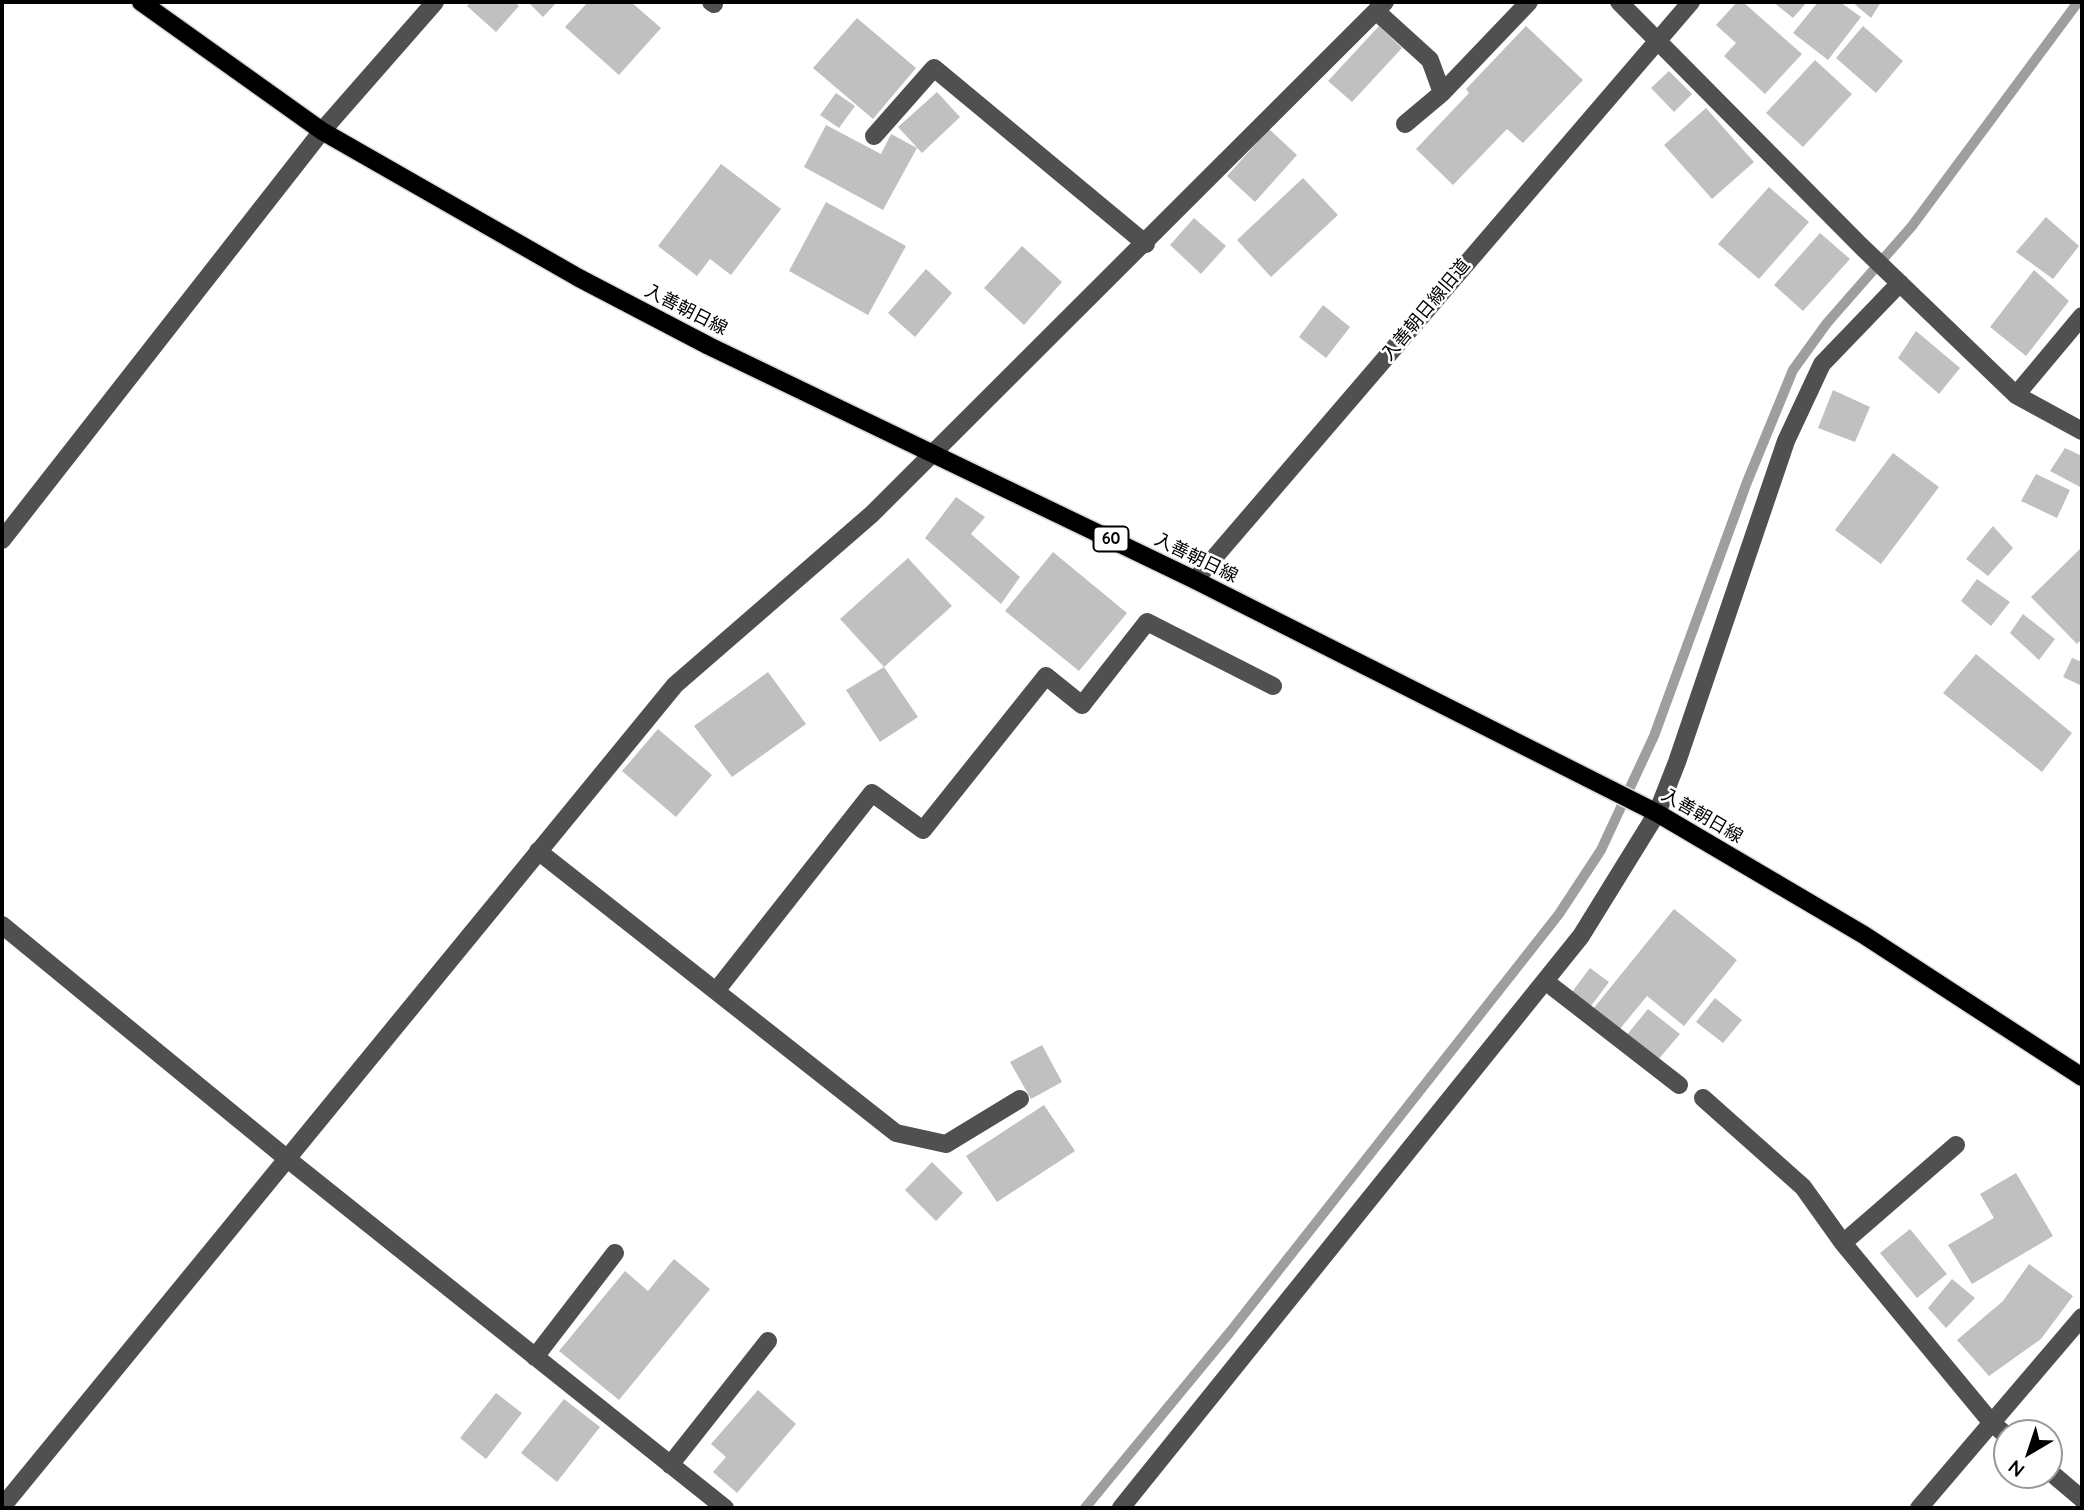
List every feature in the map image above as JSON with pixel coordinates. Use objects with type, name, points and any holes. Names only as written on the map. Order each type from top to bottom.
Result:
[{"type":"main road","name":"入善朝日線","points":[[141,2],[322,131],[590,284],[709,346],[1195,580],[1657,813],[1864,934],[2082,1077]]},
{"type":"street","points":[[2,540],[322,131],[435,2]]},
{"type":"street","points":[[1405,124],[1442,93],[1529,2]]},
{"type":"street","points":[[1619,2],[2016,395],[2082,431]]},
{"type":"street","name":"入善朝日線旧道","points":[[1195,580],[1691,2]]},
{"type":"street","points":[[2,1507],[285,1157],[675,685],[872,514],[1146,244],[1380,6],[1430,60],[1442,93]]},
{"type":"street","points":[[874,136],[934,68],[1146,244]]},
{"type":"street","points":[[1121,1508],[1581,936],[1657,813],[1678,762],[1786,441],[1822,364],[1900,283]]},
{"type":"street","points":[[2016,395],[2082,316]]},
{"type":"street","points":[[716,991],[872,793],[923,830],[1046,676],[1082,705],[1147,622],[1273,686]]},
{"type":"street","points":[[538,851],[896,1133],[946,1144],[1020,1099]]},
{"type":"street","points":[[2,925],[285,1157],[725,1508]]},
{"type":"street","points":[[1545,981],[1679,1085]]},
{"type":"street","points":[[1703,1098],[1802,1187],[1843,1243],[1991,1422]]},
{"type":"street","points":[[1843,1243],[1956,1145]]},
{"type":"street","points":[[535,1357],[615,1253]]},
{"type":"street","points":[[1919,1508],[2082,1317]]},
{"type":"street","points":[[670,1465],[768,1341]]},
{"type":"street","points":[[2063,1483],[2082,1499]]},
{"type":"building","points":[[471,2],[514,2],[519,6],[496,32],[467,6]]},
{"type":"building","points":[[528,2],[557,2],[543,17]]},
{"type":"building","points":[[588,2],[631,2],[661,28],[619,75],[565,27]]},
{"type":"building","points":[[1737,2],[1743,2],[1802,54],[1765,94],[1724,56],[1736,43],[1716,25]]},
{"type":"building","points":[[1773,2],[1807,2],[1793,18]]},
{"type":"building","points":[[1818,2],[1840,2],[1861,17],[1828,60],[1793,33]]},
{"type":"building","points":[[1852,2],[1881,2],[1871,18]]},
{"type":"building","points":[[857,18],[916,68],[873,119],[813,68]]},
{"type":"building","points":[[1379,26],[1402,48],[1352,102],[1328,81]]},
{"type":"building","points":[[1526,26],[1583,80],[1523,143],[1507,129],[1453,185],[1416,149],[1469,93],[1466,89]]},
{"type":"building","points":[[1863,26],[1903,61],[1876,93],[1836,58]]},
{"type":"building","points":[[1815,60],[1852,94],[1803,147],[1766,113]]},
{"type":"building","points":[[1669,71],[1692,94],[1674,112],[1651,88]]},
{"type":"building","points":[[937,92],[960,117],[922,153],[898,127]]},
{"type":"building","points":[[836,93],[855,106],[839,128],[820,115]]},
{"type":"building","points":[[1706,108],[1754,162],[1712,199],[1664,145]]},
{"type":"building","points":[[826,125],[881,154],[891,134],[917,148],[883,210],[804,167]]},
{"type":"building","points":[[1269,129],[1297,155],[1255,202],[1227,176]]},
{"type":"building","points":[[721,164],[781,209],[731,275],[710,259],[697,276],[658,246]]},
{"type":"building","points":[[1303,178],[1338,215],[1271,277],[1237,240]]},
{"type":"building","points":[[1769,187],[1809,222],[1759,279],[1718,244]]},
{"type":"building","points":[[826,202],[906,246],[868,315],[789,271]]},
{"type":"building","points":[[2046,217],[2079,246],[2053,279],[2016,252]]},
{"type":"building","points":[[1194,218],[1226,246],[1201,274],[1170,245]]},
{"type":"building","points":[[1820,233],[1850,259],[1803,311],[1774,285]]},
{"type":"building","points":[[1022,246],[1062,282],[1024,325],[984,288]]},
{"type":"building","points":[[926,269],[952,293],[915,337],[888,313]]},
{"type":"building","points":[[2034,270],[2069,301],[2026,356],[1990,327]]},
{"type":"building","points":[[1323,305],[1350,327],[1326,358],[1299,337]]},
{"type":"building","points":[[1916,331],[1960,368],[1939,394],[1898,358]]},
{"type":"building","points":[[1833,390],[1870,407],[1855,442],[1818,428]]},
{"type":"building","points":[[2065,448],[2082,456],[2082,488],[2050,471]]},
{"type":"building","points":[[1893,453],[1939,487],[1881,564],[1835,530]]},
{"type":"building","points":[[2036,474],[2070,490],[2057,518],[2021,501]]},
{"type":"building","points":[[956,497],[985,517],[971,534],[1020,577],[1001,604],[925,538]]},
{"type":"building","points":[[1993,526],[2013,548],[1988,576],[1966,559]]},
{"type":"building","points":[[2082,547],[2082,639],[2077,644],[2031,597]]},
{"type":"building","points":[[1053,552],[1127,613],[1079,671],[1005,611]]},
{"type":"building","points":[[908,558],[952,606],[884,667],[840,619]]},
{"type":"building","points":[[1977,579],[2010,602],[1991,626],[1961,601]]},
{"type":"building","points":[[2023,614],[2055,639],[2039,660],[2010,633]]},
{"type":"building","points":[[1976,654],[2072,733],[2042,772],[1943,693]]},
{"type":"building","points":[[2072,658],[2082,662],[2082,686],[2063,677]]},
{"type":"building","points":[[884,667],[918,717],[880,742],[846,690]]},
{"type":"building","points":[[768,672],[806,724],[732,777],[694,726]]},
{"type":"building","points":[[658,729],[712,775],[676,817],[622,771]]},
{"type":"building","points":[[1674,909],[1737,960],[1684,1026],[1647,996],[1619,1030],[1593,1009]]},
{"type":"building","points":[[1590,968],[1609,982],[1591,1006],[1572,992]]},
{"type":"building","points":[[1715,998],[1742,1020],[1723,1043],[1696,1022]]},
{"type":"building","points":[[1648,1009],[1680,1034],[1657,1061],[1626,1036]]},
{"type":"building","points":[[1042,1045],[1062,1082],[1031,1099],[1010,1062]]},
{"type":"building","points":[[1044,1105],[1075,1151],[997,1202],[966,1156]]},
{"type":"building","points":[[932,1162],[963,1193],[936,1221],[905,1190]]},
{"type":"building","points":[[2016,1173],[2053,1236],[1972,1284],[1948,1245],[1994,1218],[1980,1194]]},
{"type":"building","points":[[1910,1229],[1947,1274],[1917,1298],[1880,1253]]},
{"type":"building","points":[[674,1259],[710,1289],[619,1400],[559,1351],[625,1271],[648,1291]]},
{"type":"building","points":[[2029,1264],[2073,1296],[2041,1339],[1989,1376],[1957,1340],[2003,1301]]},
{"type":"building","points":[[1952,1279],[1975,1298],[1946,1328],[1928,1308]]},
{"type":"building","points":[[758,1390],[796,1424],[737,1493],[713,1472],[726,1457],[711,1444]]},
{"type":"building","points":[[496,1393],[522,1413],[486,1459],[460,1438]]},
{"type":"building","points":[[564,1399],[600,1427],[557,1482],[521,1453]]},
{"type":"waterway","points":[[1085,1508],[1230,1332],[1559,914],[1601,850],[1654,736],[1747,482],[1793,370],[1827,323],[1912,226],[2078,2]]}]
